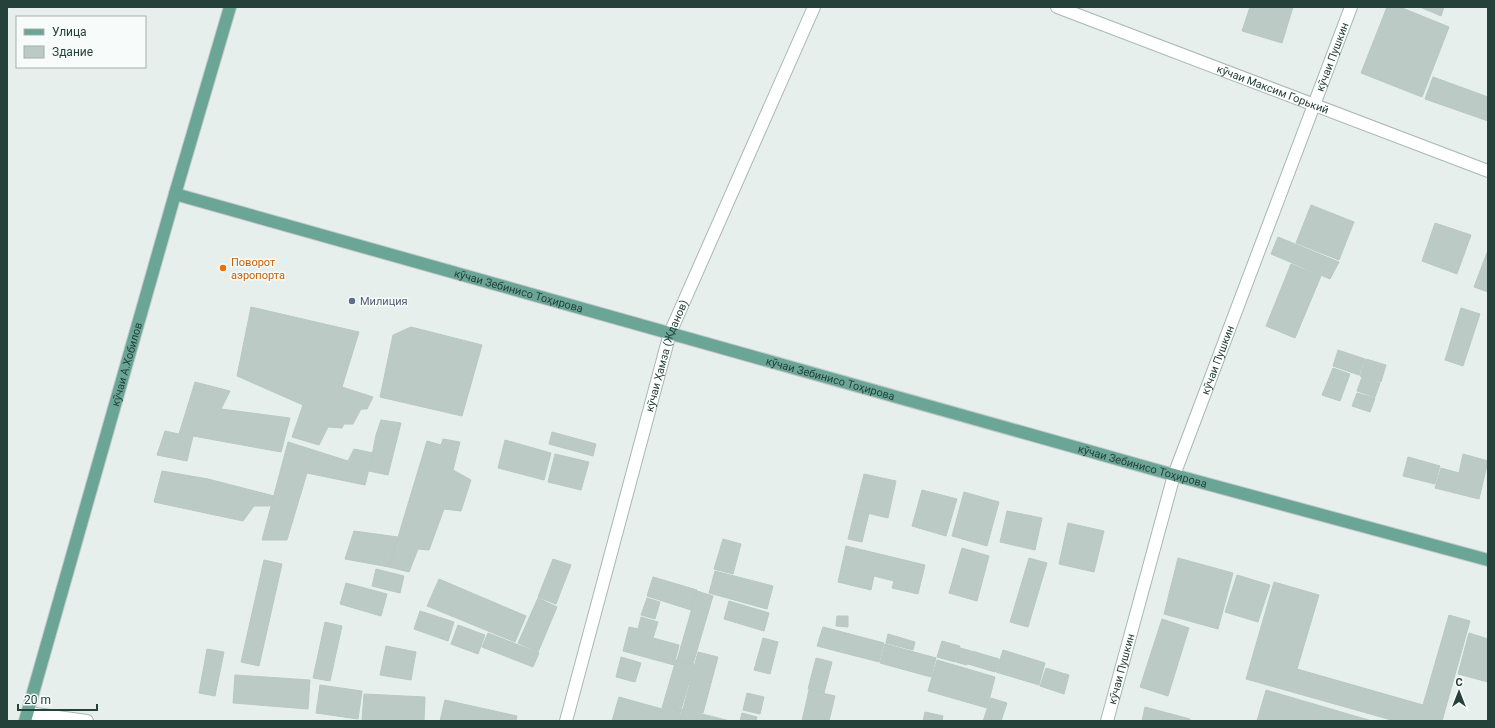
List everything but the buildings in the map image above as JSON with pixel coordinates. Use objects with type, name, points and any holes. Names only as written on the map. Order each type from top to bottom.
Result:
[{"type":"main road","name":"кӯчаи А.Хобилов","points":[[27,717],[174,194],[230,7]]},
{"type":"main road","name":"кӯчаи Зебинисо Тоҳирова","points":[[174,194],[1174,475],[1488,560]]},
{"type":"street","name":"кӯчаи Ҳамза (Жданов)","points":[[566,721],[670,333],[814,7]]},
{"type":"street","name":"кӯчаи Максим Горький","points":[[1057,7],[1488,171]]},
{"type":"street","name":"кӯчаи Пушкин","points":[[1107,721],[1174,475],[1351,7]]},
{"type":"street","points":[[27,717],[87,721]]},
{"type":"place","name":"Поворот аэропорта","points":[[223,268]]},
{"type":"place","name":"Милиция","points":[[352,301]]}]
